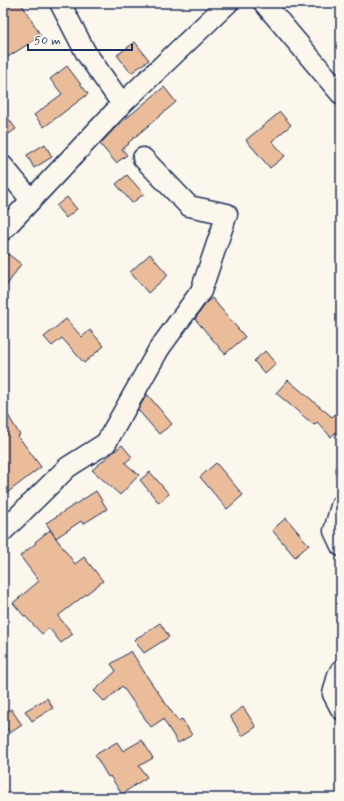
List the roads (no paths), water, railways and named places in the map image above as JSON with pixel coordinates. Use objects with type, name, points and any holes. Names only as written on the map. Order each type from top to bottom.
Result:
[{"type":"street","points":[[60,3],[86,54],[122,104]]},
{"type":"street","points":[[3,230],[122,104],[228,3]]},
{"type":"street","points":[[264,3],[341,94]]},
{"type":"street","points":[[3,531],[68,467],[106,442],[159,349],[201,291],[227,214],[189,206],[143,158]]},
{"type":"street","points":[[3,166],[31,200]]},
{"type":"street","points":[[341,506],[334,531],[341,546]]},
{"type":"street","points":[[341,670],[338,675],[334,694],[341,709]]}]
